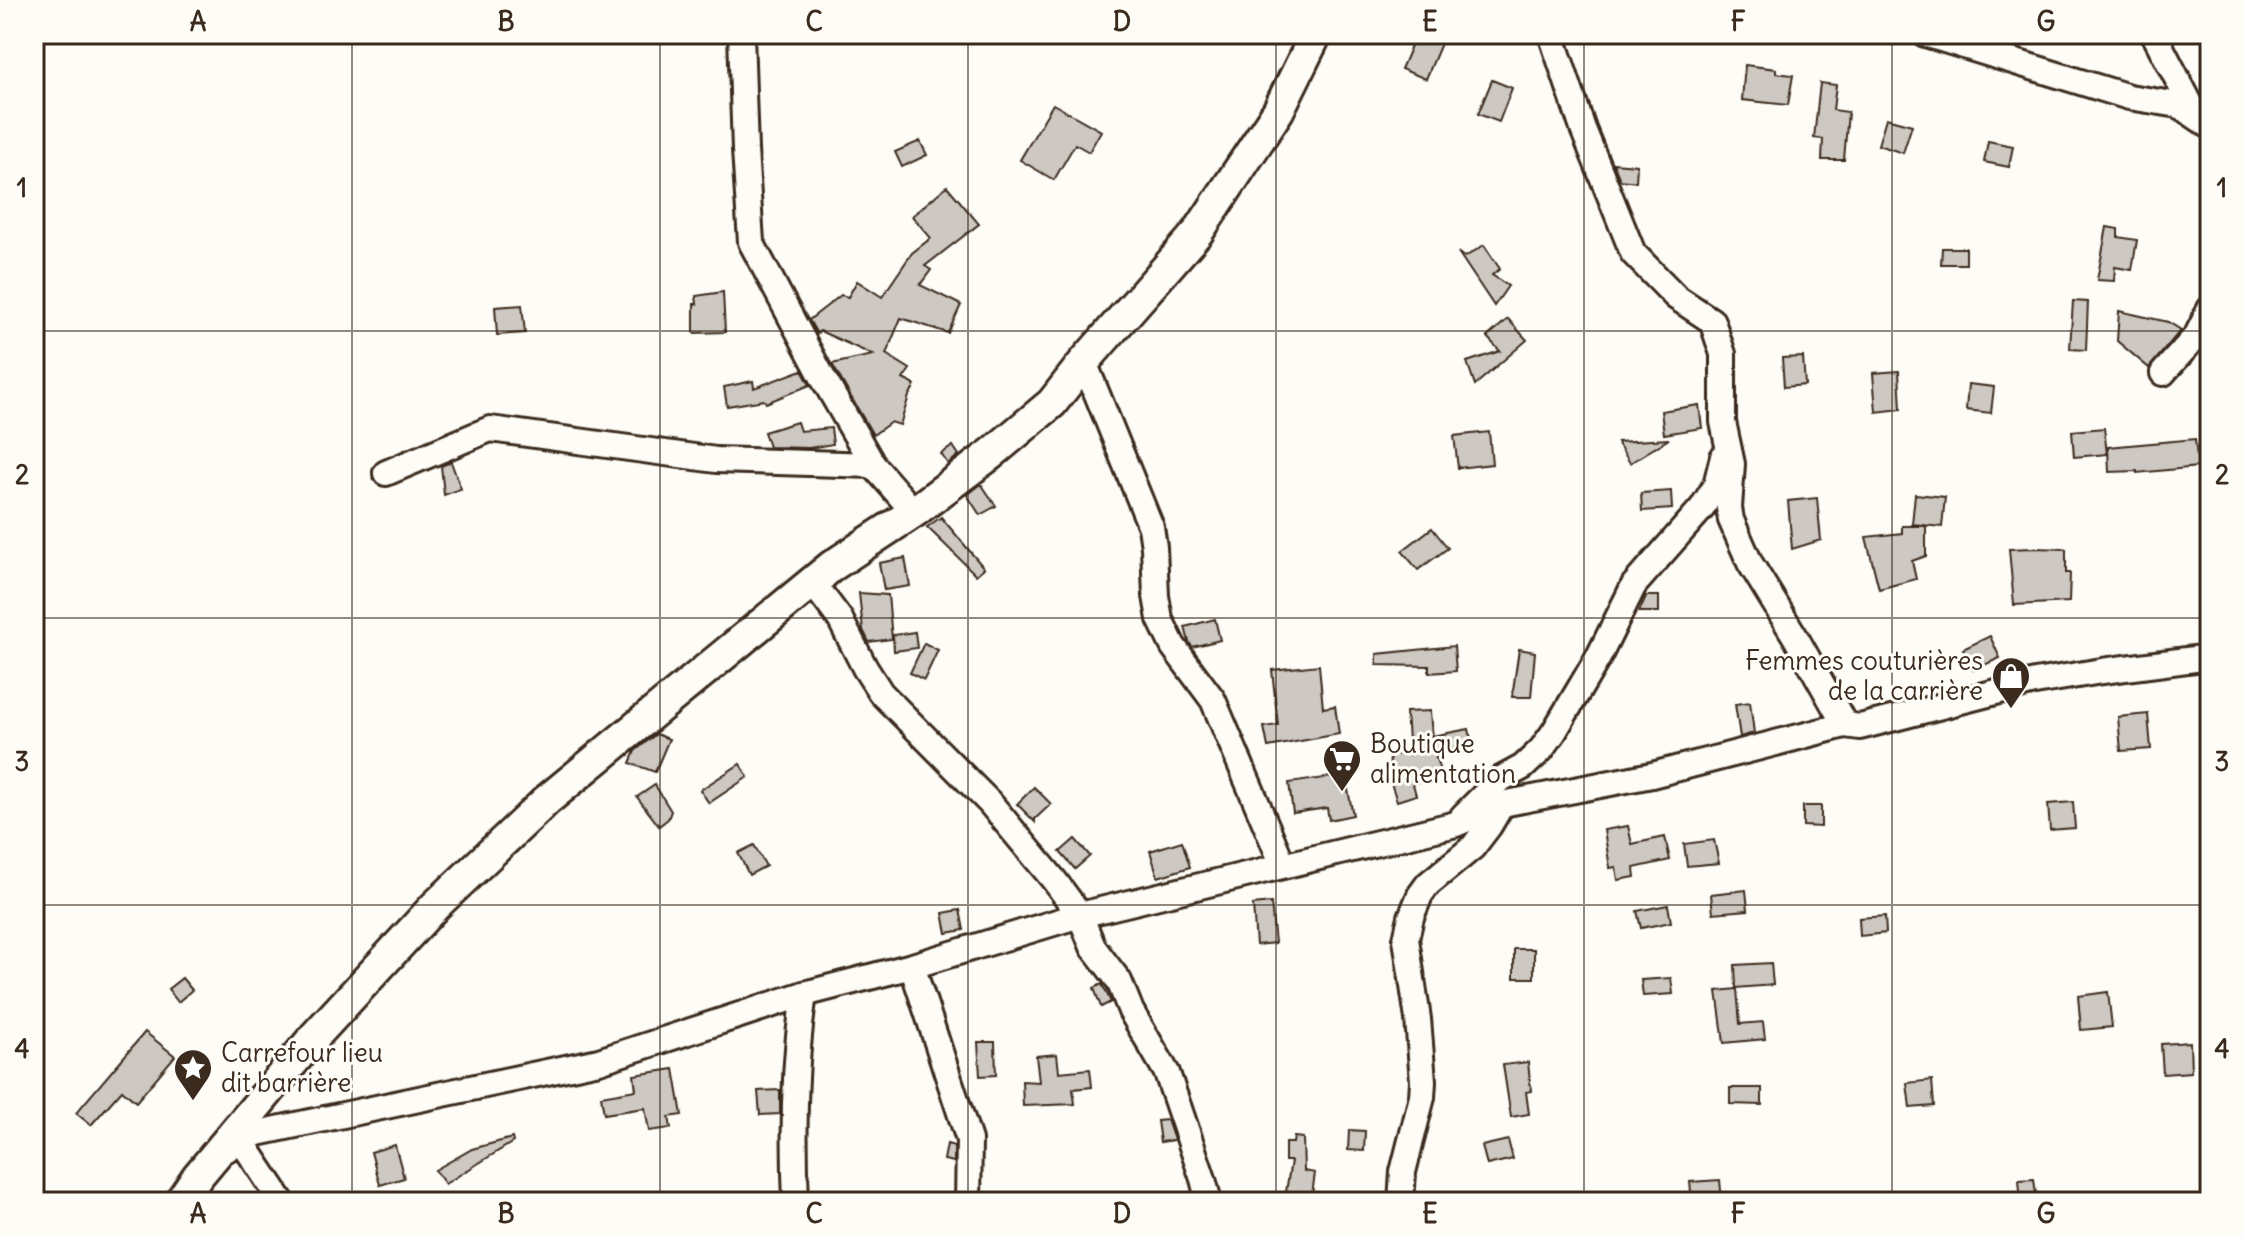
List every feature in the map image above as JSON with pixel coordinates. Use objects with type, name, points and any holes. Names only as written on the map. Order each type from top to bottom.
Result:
[{"type":"main road","points":[[180,1202],[197,1177],[314,1037],[435,906],[547,800],[832,566],[914,512],[1052,403],[1198,232],[1278,111],[1316,34]]},
{"type":"street","points":[[741,34],[751,242],[873,465],[914,512]]},
{"type":"street","points":[[1551,34],[1583,129],[1633,253],[1676,297],[1712,321],[1723,354],[1723,422],[1732,464],[1731,520],[1750,563],[1845,725]]},
{"type":"street","points":[[1925,34],[2129,97],[2179,105],[2205,123]]},
{"type":"street","points":[[2154,34],[2205,123]]},
{"type":"street","points":[[2163,373],[2197,335],[2210,309]]},
{"type":"street","points":[[1084,362],[1151,527],[1160,619],[1173,646],[1213,700],[1280,867]]},
{"type":"street","points":[[386,473],[490,429],[716,460],[873,465]]},
{"type":"street","points":[[1456,824],[1499,780],[1523,767],[1554,732],[1599,656],[1634,585],[1702,508],[1716,485],[1727,441]]},
{"type":"street","points":[[832,566],[816,587],[840,619],[881,693],[990,803],[1080,915],[1093,947],[1119,981],[1131,1011],[1167,1073],[1209,1202]]},
{"type":"street","points":[[197,1177],[239,1137],[599,1061],[804,994],[912,966],[1080,915],[1456,824],[1502,804],[1652,775],[1845,725],[1860,727],[2035,682],[2210,657]]},
{"type":"street","points":[[1401,1202],[1403,1172],[1422,1097],[1423,1081],[1418,1019],[1406,939],[1411,917],[1428,884],[1473,847],[1502,804]]},
{"type":"street","points":[[912,966],[969,1140],[968,1202]]},
{"type":"street","points":[[796,1202],[798,1049],[804,994]]},
{"type":"street","points":[[239,1137],[282,1202]]},
{"type":"building","points":[[1416,34],[1445,34],[1426,79],[1401,69]]},
{"type":"building","points":[[1745,65],[1776,69],[1776,73],[1793,75],[1788,105],[1742,100]]},
{"type":"building","points":[[1492,80],[1512,88],[1499,122],[1478,114]]},
{"type":"building","points":[[1820,83],[1836,85],[1833,110],[1848,112],[1844,160],[1822,160],[1823,139],[1814,138]]},
{"type":"building","points":[[1053,104],[1101,131],[1089,152],[1075,144],[1054,180],[1020,160]]},
{"type":"building","points":[[1886,118],[1912,125],[1903,153],[1878,145]]},
{"type":"building","points":[[920,141],[927,155],[902,167],[895,152]]},
{"type":"building","points":[[1988,141],[2013,146],[2009,167],[1984,162]]},
{"type":"building","points":[[1613,163],[1637,165],[1636,182],[1620,180]]},
{"type":"building","points":[[947,186],[979,224],[925,266],[931,270],[920,285],[961,305],[948,333],[901,318],[886,354],[910,369],[903,379],[915,385],[900,425],[891,422],[873,435],[832,364],[873,355],[820,331],[817,334],[809,320],[841,295],[848,297],[857,281],[882,297],[912,253],[931,238],[912,216]]},
{"type":"building","points":[[2107,227],[2118,229],[2118,237],[2137,240],[2132,270],[2115,267],[2114,281],[2097,280]]},
{"type":"building","points":[[1484,245],[1500,269],[1492,275],[1508,286],[1494,306],[1458,252],[1465,257]]},
{"type":"building","points":[[1942,248],[1966,248],[1966,264],[1941,264]]},
{"type":"building","points":[[723,292],[725,332],[694,333],[696,296]]},
{"type":"building","points":[[2073,301],[2088,302],[2086,350],[2070,349]]},
{"type":"building","points":[[522,305],[525,333],[497,335],[495,307]]},
{"type":"building","points":[[2119,311],[2168,322],[2181,330],[2149,368],[2117,341]]},
{"type":"building","points":[[1508,319],[1527,340],[1475,385],[1467,362],[1500,351],[1487,337]]},
{"type":"building","points":[[1803,357],[1805,385],[1784,387],[1782,358]]},
{"type":"building","points":[[802,370],[810,385],[766,403],[764,400],[727,406],[724,387],[753,381],[754,388]]},
{"type":"building","points":[[1899,371],[1901,409],[1876,412],[1873,373]]},
{"type":"building","points":[[1968,384],[1994,387],[1991,413],[1966,410]]},
{"type":"building","points":[[1699,405],[1702,428],[1664,434],[1661,411]]},
{"type":"building","points":[[797,422],[800,431],[831,428],[833,444],[809,448],[769,447],[764,432]]},
{"type":"building","points":[[2104,428],[2107,454],[2074,457],[2072,431]]},
{"type":"building","points":[[1489,432],[1492,464],[1458,468],[1454,436]]},
{"type":"building","points":[[1669,439],[1630,463],[1617,442]]},
{"type":"building","points":[[2195,439],[2198,467],[2137,473],[2109,472],[2108,447]]},
{"type":"building","points":[[953,446],[959,455],[948,464],[941,454]]},
{"type":"building","points":[[451,462],[461,489],[444,495],[441,466]]},
{"type":"building","points":[[980,485],[996,506],[980,515],[967,495]]},
{"type":"building","points":[[1671,491],[1672,509],[1642,511],[1641,493]]},
{"type":"building","points":[[1915,494],[1945,497],[1942,527],[1912,524]]},
{"type":"building","points":[[1817,498],[1821,540],[1792,549],[1788,501]]},
{"type":"building","points":[[941,517],[984,568],[976,575],[927,527]]},
{"type":"building","points":[[1902,526],[1926,526],[1926,556],[1912,561],[1916,579],[1879,589],[1866,537],[1902,533]]},
{"type":"building","points":[[1432,528],[1448,548],[1418,570],[1402,551]]},
{"type":"building","points":[[2009,549],[2066,549],[2066,573],[2070,573],[2069,602],[2014,605]]},
{"type":"building","points":[[905,558],[910,586],[884,590],[879,563]]},
{"type":"building","points":[[859,593],[888,595],[892,639],[869,642],[863,630]]},
{"type":"building","points":[[1646,596],[1659,596],[1659,612],[1639,612]]},
{"type":"building","points":[[1215,619],[1220,640],[1192,647],[1185,627]]},
{"type":"building","points":[[915,632],[917,648],[894,651],[893,635]]},
{"type":"building","points":[[1990,636],[2000,658],[1973,670],[1963,649]]},
{"type":"building","points":[[924,643],[938,650],[924,680],[910,673]]},
{"type":"building","points":[[1454,646],[1456,671],[1429,673],[1429,666],[1377,665],[1377,654]]},
{"type":"building","points":[[1519,649],[1535,652],[1531,697],[1512,697]]},
{"type":"building","points":[[1319,665],[1323,708],[1335,706],[1339,734],[1268,747],[1264,727],[1278,725],[1272,670]]},
{"type":"building","points":[[1750,702],[1754,733],[1740,737],[1735,704]]},
{"type":"building","points":[[1430,711],[1432,736],[1469,729],[1472,744],[1434,751],[1441,775],[1413,784],[1416,795],[1397,801],[1389,777],[1390,754],[1409,755],[1406,712]]},
{"type":"building","points":[[2148,714],[2151,749],[2121,751],[2118,717]]},
{"type":"building","points":[[656,734],[669,739],[655,772],[630,763],[635,751]]},
{"type":"building","points":[[740,764],[748,777],[709,803],[700,790]]},
{"type":"building","points":[[1345,775],[1353,815],[1329,820],[1327,808],[1293,813],[1289,783]]},
{"type":"building","points":[[655,785],[671,811],[668,819],[659,826],[637,797]]},
{"type":"building","points":[[1034,787],[1051,804],[1035,822],[1017,804]]},
{"type":"building","points":[[2073,802],[2075,828],[2050,830],[2048,804]]},
{"type":"building","points":[[1803,806],[1821,806],[1821,827],[1803,826]]},
{"type":"building","points":[[1628,826],[1632,844],[1665,837],[1670,860],[1634,868],[1635,877],[1618,880],[1616,867],[1610,868],[1604,830]]},
{"type":"building","points":[[1075,839],[1090,856],[1075,869],[1060,852]]},
{"type":"building","points":[[1714,840],[1719,863],[1687,866],[1684,844]]},
{"type":"building","points":[[1182,841],[1190,867],[1158,877],[1150,851]]},
{"type":"building","points":[[754,845],[766,866],[749,875],[738,853]]},
{"type":"building","points":[[1746,890],[1748,910],[1713,913],[1711,894]]},
{"type":"building","points":[[1271,903],[1275,943],[1256,945],[1253,905]]},
{"type":"building","points":[[1668,905],[1671,922],[1641,928],[1637,911]]},
{"type":"building","points":[[960,910],[964,930],[947,933],[943,913]]},
{"type":"building","points":[[1885,916],[1886,933],[1860,936],[1859,918]]},
{"type":"building","points":[[1514,949],[1534,949],[1534,978],[1514,978]]},
{"type":"building","points":[[1771,963],[1773,985],[1736,988],[1735,965]]},
{"type":"building","points":[[182,978],[192,990],[178,1002],[168,989]]},
{"type":"building","points":[[1671,978],[1673,994],[1643,996],[1641,980]]},
{"type":"building","points":[[1102,984],[1111,1002],[1101,1007],[1094,988]]},
{"type":"building","points":[[1737,989],[1740,1024],[1763,1022],[1765,1039],[1724,1043],[1717,991]]},
{"type":"building","points":[[2108,992],[2112,1027],[2081,1030],[2078,996]]},
{"type":"building","points":[[145,1032],[175,1056],[136,1102],[122,1090],[91,1125],[76,1113]]},
{"type":"building","points":[[978,1042],[995,1042],[996,1075],[980,1076]]},
{"type":"building","points":[[2190,1042],[2191,1072],[2163,1074],[2161,1044]]},
{"type":"building","points":[[1057,1054],[1059,1072],[1090,1069],[1092,1087],[1073,1089],[1075,1104],[1023,1106],[1022,1081],[1039,1082],[1036,1056]]},
{"type":"building","points":[[1528,1062],[1531,1091],[1526,1092],[1529,1114],[1511,1117],[1503,1065]]},
{"type":"building","points":[[674,1069],[682,1115],[669,1117],[671,1128],[649,1131],[645,1108],[604,1114],[601,1096],[636,1090],[634,1075]]},
{"type":"building","points":[[1932,1080],[1934,1106],[1910,1108],[1907,1083]]},
{"type":"building","points":[[1730,1088],[1762,1088],[1762,1105],[1730,1104]]},
{"type":"building","points":[[780,1090],[780,1114],[760,1115],[758,1091]]},
{"type":"building","points":[[1167,1120],[1174,1140],[1160,1142],[1157,1121]]},
{"type":"building","points":[[1349,1130],[1365,1131],[1364,1151],[1348,1150]]},
{"type":"building","points":[[1294,1137],[1303,1138],[1304,1171],[1315,1173],[1312,1195],[1286,1192],[1291,1161],[1285,1161],[1285,1143],[1293,1143]]},
{"type":"building","points":[[512,1138],[513,1142],[445,1184],[435,1170],[472,1149]]},
{"type":"building","points":[[1508,1140],[1513,1159],[1487,1165],[1482,1146]]},
{"type":"building","points":[[947,1144],[954,1146],[954,1162],[944,1160]]},
{"type":"building","points":[[395,1145],[404,1178],[380,1185],[371,1152]]},
{"type":"building","points":[[2034,1179],[2037,1202],[2021,1202],[2019,1180]]},
{"type":"building","points":[[1720,1180],[1722,1201],[1692,1202],[1690,1182]]},
{"type":"place","name":"Femmes couturières de la carrière","points":[[2011,710]]},
{"type":"place","name":"Boutique alimentation","points":[[1342,793]]},
{"type":"place","name":"Carrefour lieu dit barrière","points":[[193,1102]]}]
